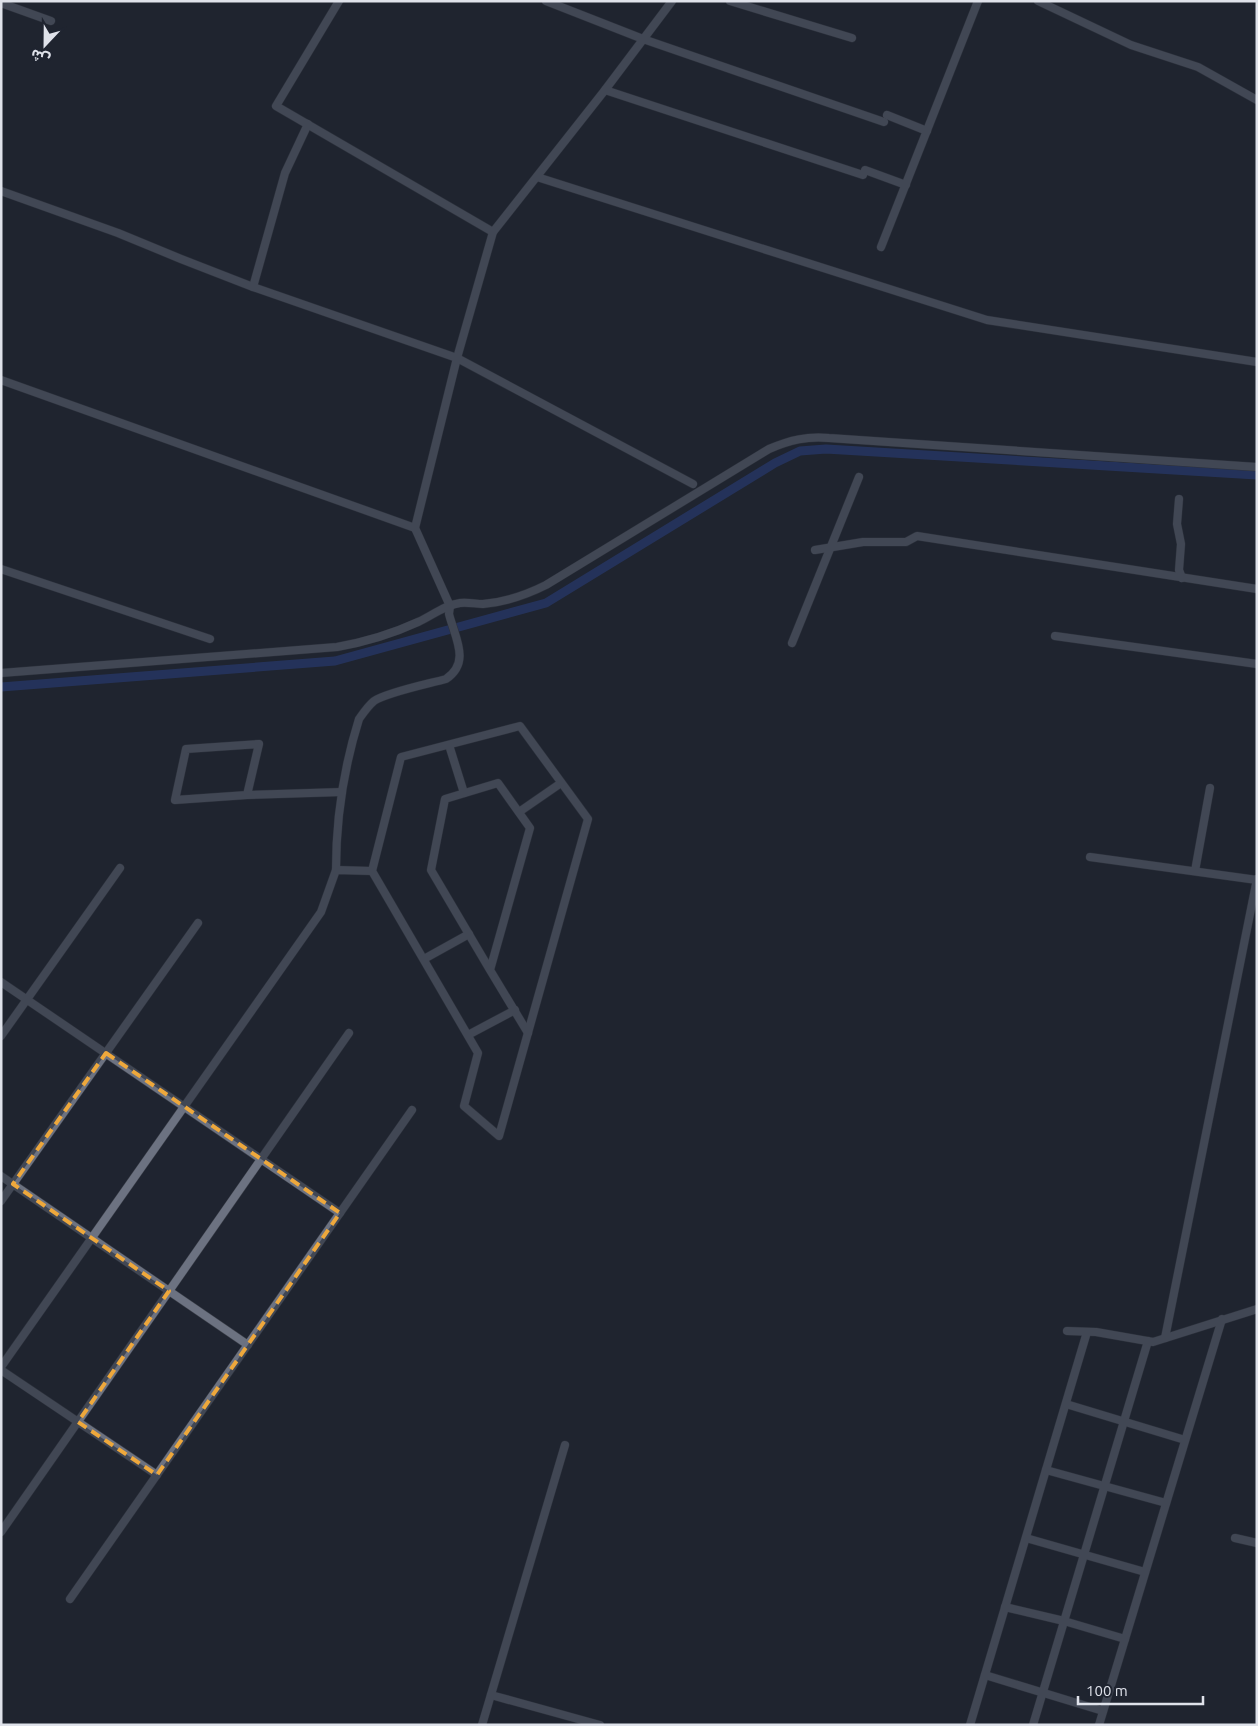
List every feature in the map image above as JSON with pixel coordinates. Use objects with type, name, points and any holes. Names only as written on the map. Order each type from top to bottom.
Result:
[{"type":"street","points":[[339,1],[276,106],[494,232]]},
{"type":"street","points":[[546,1],[643,39],[927,131]]},
{"type":"street","points":[[157,1475],[1,1369],[321,912],[336,870],[337,831],[342,792],[359,719],[366,708],[386,696],[446,679],[458,668],[461,659],[449,610],[415,528],[457,358],[494,232],[672,1]]},
{"type":"street","points":[[730,1],[852,38]]},
{"type":"street","points":[[881,247],[978,1]]},
{"type":"street","points":[[1038,1],[1131,45],[1198,67],[1257,100]]},
{"type":"street","points":[[1,3],[51,21]]},
{"type":"street","points":[[605,90],[906,185]]},
{"type":"street","points":[[253,287],[285,173],[308,124]]},
{"type":"street","points":[[537,177],[980,318],[1257,362]]},
{"type":"street","points":[[1,191],[118,233],[253,287],[457,358],[693,484]]},
{"type":"street","points":[[1,380],[415,528]]},
{"type":"street","points":[[1,673],[337,647],[359,643],[398,631],[421,621],[440,609],[449,610],[459,603],[482,604],[499,602],[531,593],[770,449],[798,438],[822,437],[1257,467]]},
{"type":"street","points":[[792,643],[858,477]]},
{"type":"street","points":[[1179,499],[1177,524],[1181,544],[1179,570],[1182,578]]},
{"type":"street","points":[[815,550],[863,542],[906,542],[917,536],[1257,589]]},
{"type":"street","points":[[1,569],[210,639]]},
{"type":"street","points":[[1055,636],[1257,664]]},
{"type":"street","points":[[520,726],[561,782],[588,819],[499,1136],[464,1106],[478,1053],[372,871],[401,758],[520,726]]},
{"type":"street","points":[[247,795],[259,744],[186,749],[175,800],[247,795],[342,792]]},
{"type":"street","points":[[449,745],[464,793]]},
{"type":"street","points":[[519,812],[561,782]]},
{"type":"street","points":[[490,970],[530,828],[498,783],[445,799],[431,870],[490,970],[528,1032]]},
{"type":"street","points":[[1195,871],[1210,788]]},
{"type":"street","points":[[1090,857],[1257,879],[1165,1338]]},
{"type":"street","points":[[1,1036],[120,868]]},
{"type":"street","points":[[336,870],[372,871]]},
{"type":"street","points":[[1,1201],[198,923]]},
{"type":"street","points":[[424,959],[469,934]]},
{"type":"street","points":[[1,982],[340,1213]]},
{"type":"street","points":[[468,1036],[515,1010]]},
{"type":"street","points":[[1,1532],[349,1034]]},
{"type":"street","points":[[70,1600],[412,1110]]},
{"type":"street","points":[[1,1176],[248,1345]]},
{"type":"street","points":[[1067,1331],[1087,1332],[1153,1342],[1257,1309]]},
{"type":"street","points":[[1099,1725],[1222,1319]]},
{"type":"street","points":[[970,1725],[1087,1332]]},
{"type":"street","points":[[1033,1725],[1148,1341]]},
{"type":"street","points":[[1066,1404],[1185,1440]]},
{"type":"street","points":[[482,1725],[565,1445]]},
{"type":"street","points":[[1046,1470],[1166,1503]]},
{"type":"street","points":[[1026,1538],[1145,1572]]},
{"type":"street","points":[[1235,1538],[1257,1543]]},
{"type":"street","points":[[1005,1607],[1064,1621],[1125,1639]]},
{"type":"street","points":[[985,1675],[1103,1711]]},
{"type":"street","points":[[491,1695],[600,1725]]},
{"type":"highlighted area","points":[[106,1053],[340,1213],[157,1475],[78,1422],[169,1291],[13,1184]]},
{"type":"waterway","points":[[1,687],[335,661],[546,603],[775,463],[800,451],[826,449],[1257,475]]}]
